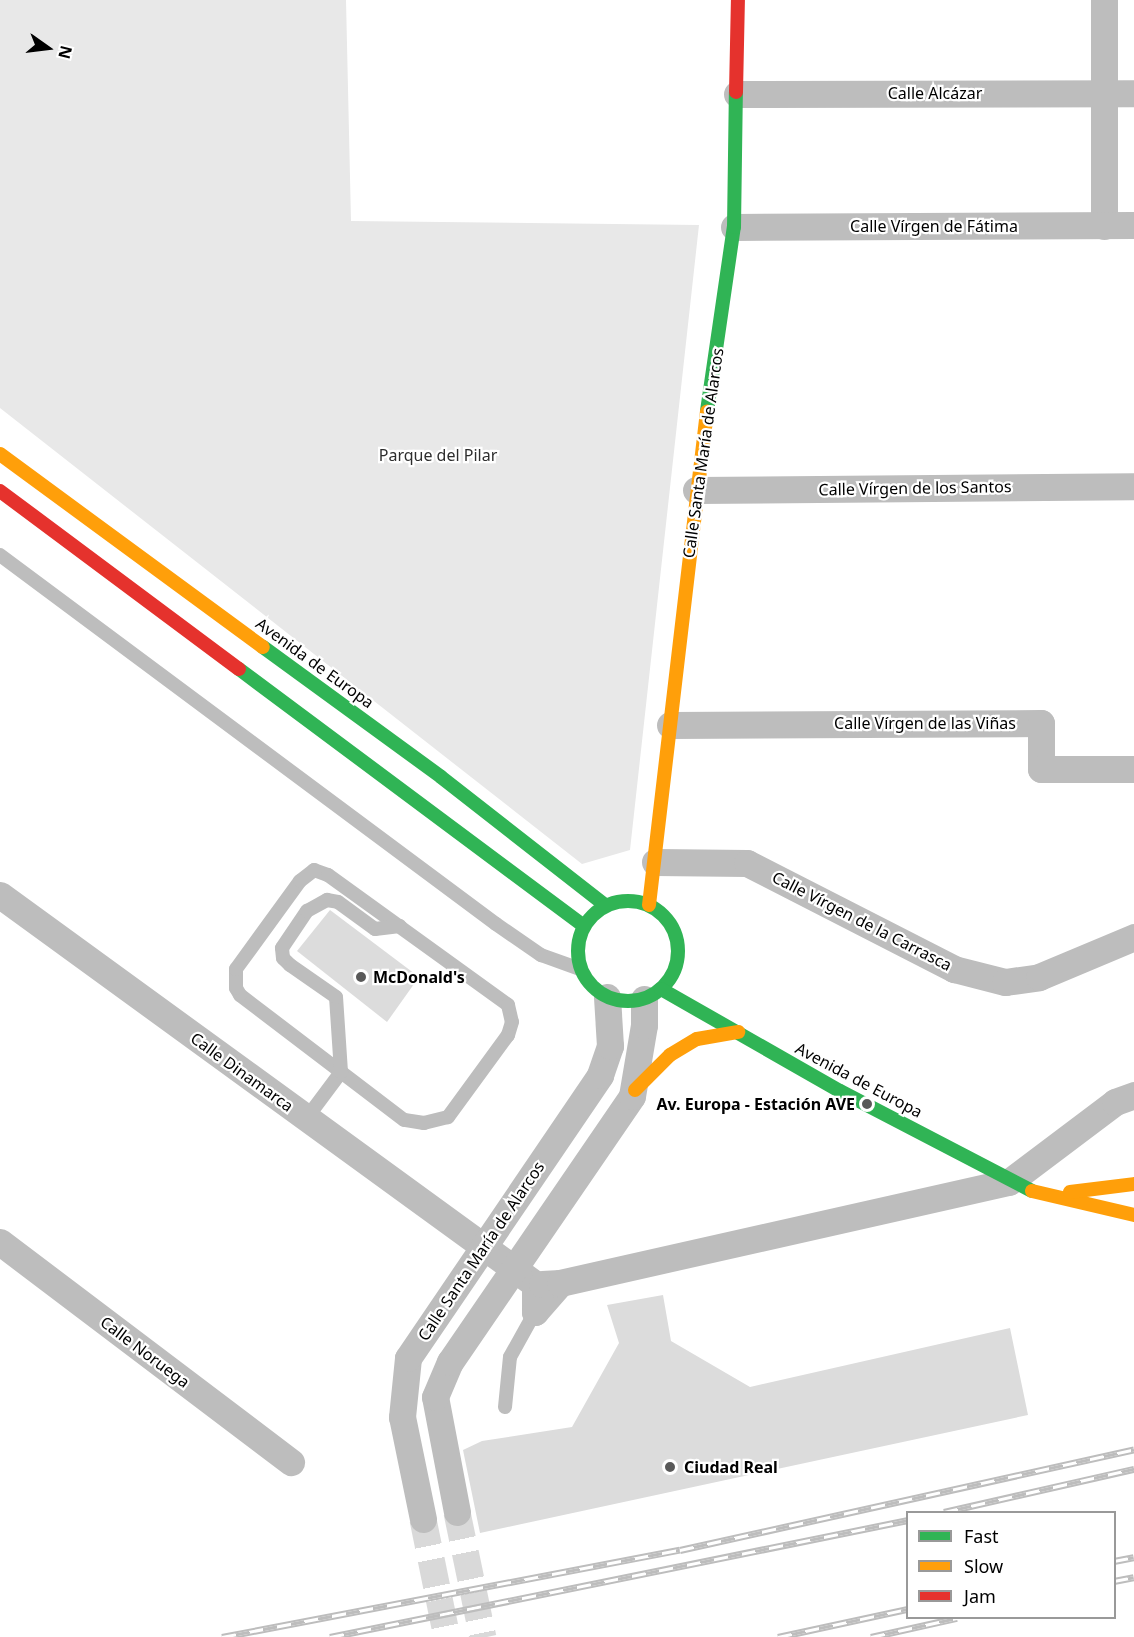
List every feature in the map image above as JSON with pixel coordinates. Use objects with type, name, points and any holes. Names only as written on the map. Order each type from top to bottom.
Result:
[{"type":"main road","name":"Calle Santa María de Alarcos","points":[[649,905],[696,490],[734,227],[738,0]]},
{"type":"main road","name":"Avenida de Europa","points":[[0,454],[441,777],[605,905]]},
{"type":"main road","points":[[0,490],[584,926]]},
{"type":"main road","points":[[627,900],[649,905],[668,920],[678,944],[675,969],[652,994],[625,1001],[608,997],[591,986],[580,969],[577,947],[584,926],[605,905],[627,900]]},
{"type":"main road","name":"Avenida de Europa","points":[[652,994],[738,1032],[840,1091],[945,1143],[1009,1182],[1043,1196],[1134,1215]]},
{"type":"main road","points":[[635,1090],[670,1054],[697,1039],[738,1032]]},
{"type":"main road","name":"Avenida de Europa","points":[[1043,1196],[1134,1184]]},
{"type":"street","points":[[1104,0],[1104,226]]},
{"type":"street","name":"Calle Alcázar","points":[[737,94],[1134,93]]},
{"type":"street","name":"Calle Vírgen de Fátima","points":[[734,227],[1134,225]]},
{"type":"street","name":"Calle Vírgen de los Santos","points":[[696,490],[1134,486]]},
{"type":"street","name":"Calle Vírgen de las Viñas","points":[[670,725],[1041,723],[1041,769],[1134,769]]},
{"type":"street","name":"Calle Vírgen de la Carrasca","points":[[655,862],[747,863],[954,969],[1005,982],[1039,977],[1134,937]]},
{"type":"street","name":"Calle Dinamarca","points":[[0,895],[483,1249],[537,1280]]},
{"type":"street","points":[[457,1512],[435,1397],[450,1362],[537,1280],[635,1090],[644,1025],[652,994]]},
{"type":"street","name":"Calle Santa María de Alarcos","points":[[423,1519],[402,1417],[408,1358],[600,1075],[610,1046],[608,997]]},
{"type":"street","points":[[537,1280],[1009,1182],[1115,1102],[1134,1095]]},
{"type":"street","name":"Calle Noruega","points":[[0,1242],[291,1462]]},
{"type":"street","points":[[535,1312],[537,1280]]},
{"type":"lane","points":[[0,555],[496,924],[541,955],[580,969]]},
{"type":"lane","points":[[314,870],[328,875],[508,1005],[512,1022],[508,1035],[448,1117],[439,1120],[404,1120],[341,1072],[240,995],[236,988],[236,969],[300,881],[314,870]]},
{"type":"lane","points":[[306,1119],[341,1072],[336,997],[290,965],[283,957],[282,948],[307,911],[327,900],[338,902],[375,929],[400,926]]},
{"type":"lane","points":[[505,1407],[510,1358],[535,1312]]},
{"type":"green space","name":"Parque del Pilar","points":[[0,0],[346,0],[351,221],[699,225],[630,850],[582,864],[0,408]]},
{"type":"building","points":[[330,910],[419,977],[387,1022],[297,951]]},
{"type":"building","name":"Ciudad Real","points":[[663,1295],[671,1341],[750,1387],[1010,1328],[1028,1415],[480,1533],[463,1450],[482,1441],[572,1427],[619,1343],[607,1305]]},
{"type":"tunnel","points":[[457,1512],[483,1637]]},
{"type":"tunnel","points":[[423,1519],[447,1637]]},
{"type":"railway","points":[[222,1637],[680,1550],[1134,1449]]},
{"type":"railway","points":[[948,1511],[1134,1469]]},
{"type":"railway","points":[[330,1637],[906,1520]]},
{"type":"railway","points":[[1116,1561],[1134,1557]]},
{"type":"railway","points":[[1116,1581],[1134,1577]]},
{"type":"railway","points":[[778,1637],[906,1609]]},
{"type":"railway","points":[[871,1637],[952,1619]]},
{"type":"traffic: fast","points":[[707,411],[734,227],[736,92]]},
{"type":"traffic: fast","points":[[263,647],[441,777],[605,905]]},
{"type":"traffic: fast","points":[[239,669],[584,926]]},
{"type":"traffic: fast","points":[[628,901],[647,905],[663,916],[674,932],[678,951],[674,970],[663,986],[647,997],[628,1001],[609,997],[593,986],[582,970],[578,951],[582,932],[593,916],[609,905],[628,901]]},
{"type":"traffic: fast","points":[[661,989],[840,1091],[1032,1191]]},
{"type":"traffic: slow","points":[[649,905],[707,411]]},
{"type":"traffic: slow","points":[[0,454],[263,647]]},
{"type":"traffic: slow","points":[[635,1090],[670,1055],[697,1039],[738,1032]]},
{"type":"traffic: slow","points":[[1070,1192],[1134,1184]]},
{"type":"traffic: slow","points":[[1032,1191],[1134,1215]]},
{"type":"traffic: jam","points":[[736,92],[738,0]]},
{"type":"traffic: jam","points":[[0,491],[239,669]]},
{"type":"place","name":"McDonald's","points":[[361,977]]},
{"type":"place","name":"Av. Europa - Estación AVE","points":[[867,1104]]},
{"type":"place","name":"Ciudad Real","points":[[670,1467]]}]
